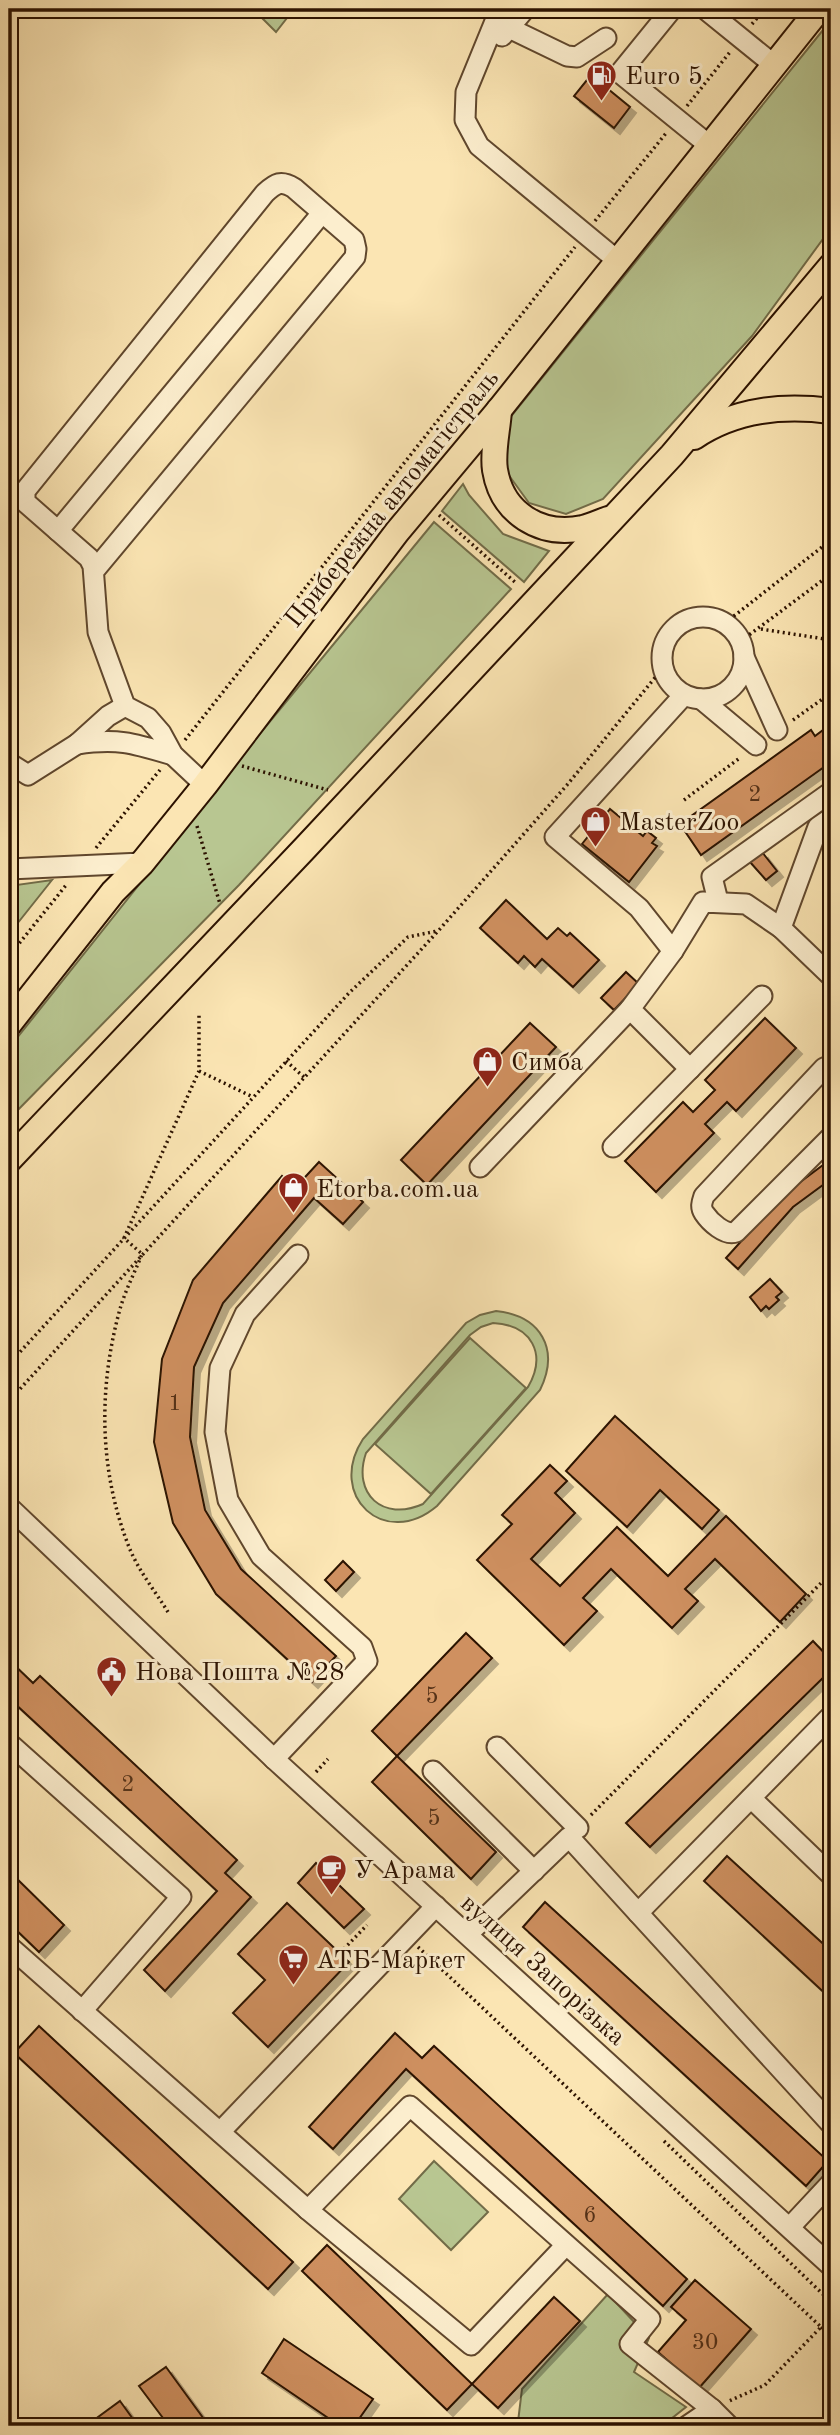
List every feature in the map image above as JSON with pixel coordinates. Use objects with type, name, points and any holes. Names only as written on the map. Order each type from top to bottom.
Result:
[{"type":"main road","name":"Прибережна автомагістраль","points":[[9,1024],[113,892],[142,863],[205,785],[397,532],[499,410],[774,65],[819,15]]},
{"type":"main road","points":[[9,1160],[672,455],[831,266]]},
{"type":"main road","points":[[672,455],[697,435],[723,421],[752,412],[784,407],[831,411]]},
{"type":"main road","points":[[499,410],[494,468],[505,502],[535,524],[552,529],[582,528],[612,517]]},
{"type":"street","points":[[500,9],[466,92],[465,120],[479,146],[618,261]]},
{"type":"street","points":[[475,69],[526,9]]},
{"type":"street","points":[[672,9],[620,72],[710,146]]},
{"type":"street","points":[[705,9],[774,65]]},
{"type":"street","points":[[509,29],[567,56],[577,57],[606,38]]},
{"type":"street","points":[[94,571],[355,257],[354,240],[284,182],[276,183],[265,193],[25,491],[25,502],[89,558],[94,571],[99,632],[125,706],[148,718],[161,733],[173,755],[205,785]]},
{"type":"street","points":[[58,531],[323,213]]},
{"type":"street","points":[[756,745],[671,684],[663,668],[664,646],[675,628],[686,620],[712,618],[725,623],[734,631],[777,730]]},
{"type":"street","points":[[673,951],[639,908],[555,837],[692,697],[718,696],[732,687],[741,673],[743,649]]},
{"type":"street","points":[[9,783],[28,775],[77,744],[108,716],[125,706]]},
{"type":"street","points":[[77,744],[108,740],[135,743],[173,755]]},
{"type":"street","points":[[9,764],[28,775]]},
{"type":"street","points":[[718,901],[712,877],[831,792]]},
{"type":"street","points":[[781,928],[818,827],[831,818]]},
{"type":"street","points":[[9,869],[142,863]]},
{"type":"street","points":[[480,1167],[629,1009],[673,951],[703,902],[746,904],[781,928],[831,976]]},
{"type":"street","points":[[613,1147],[762,996]]},
{"type":"street","points":[[629,1009],[690,1069]]},
{"type":"street","points":[[831,1065],[824,1068],[704,1196],[701,1204],[703,1212],[723,1232],[736,1232],[831,1137]]},
{"type":"street","points":[[274,1759],[367,1661],[362,1647],[261,1556],[228,1500],[215,1432],[220,1368],[245,1314],[298,1255]]},
{"type":"street","name":"вулиця Запорізька","points":[[9,1507],[274,1759],[831,2266]]},
{"type":"street","points":[[638,1913],[831,1716]]},
{"type":"street","points":[[9,1743],[181,1897],[82,2011]]},
{"type":"street","points":[[497,1747],[578,1828]]},
{"type":"street","points":[[433,1770],[534,1871]]},
{"type":"street","points":[[751,1798],[831,1875]]},
{"type":"street","points":[[468,1934],[569,1837],[831,2124]]},
{"type":"street","points":[[220,2132],[436,1906]]},
{"type":"street","points":[[9,1946],[308,2210],[471,2345],[566,2245]]},
{"type":"street","points":[[308,2210],[410,2106],[650,2319],[630,2344],[712,2409],[729,2426]]},
{"type":"street","points":[[790,2227],[831,2183]]},
{"type":"street","points":[[687,2426],[712,2409]]},
{"type":"path","points":[[173,755],[765,9]]},
{"type":"path","points":[[432,508],[516,583]]},
{"type":"path","points":[[725,623],[831,540]]},
{"type":"path","points":[[743,649],[759,628],[831,575]]},
{"type":"path","points":[[759,628],[831,640]]},
{"type":"path","points":[[9,1401],[439,930],[566,785],[663,668]]},
{"type":"path","points":[[235,764],[328,790]]},
{"type":"path","points":[[194,816],[220,904]]},
{"type":"path","points":[[9,1364],[349,993],[408,937],[439,930]]},
{"type":"path","points":[[124,1238],[199,1071],[199,1015]]},
{"type":"path","points":[[286,1061],[304,1078]]},
{"type":"path","points":[[199,1071],[253,1097]]},
{"type":"path","points":[[124,1238],[142,1254]]},
{"type":"path","points":[[142,1254],[118,1320],[107,1370],[103,1432],[112,1490],[129,1549],[168,1612]]},
{"type":"path","points":[[578,1828],[831,1573]]},
{"type":"path","points":[[316,1772],[328,1759]]},
{"type":"path","points":[[340,1953],[367,1925]]},
{"type":"path","points":[[407,1936],[831,2338]]},
{"type":"path","points":[[712,2409],[765,2385],[821,2328]]},
{"type":"path","points":[[824,2426],[831,2421]]},
{"type":"green space","points":[[253,9],[294,9],[276,32]]},
{"type":"green space","points":[[831,28],[831,228],[752,336],[603,499],[566,514],[529,503],[505,470],[508,420],[823,30]]},
{"type":"green space","points":[[463,484],[469,495],[503,534],[549,551],[524,582],[442,511]]},
{"type":"green space","points":[[434,522],[511,589],[239,885],[9,1119],[9,1048],[235,764]]},
{"type":"green space","points":[[52,880],[9,934],[9,886]]},
{"type":"green space","points":[[496,1311],[512,1314],[535,1327],[547,1348],[546,1375],[540,1390],[437,1506],[417,1518],[398,1522],[381,1519],[367,1510],[356,1497],[352,1480],[353,1460],[363,1439],[466,1323],[480,1315]],"holes":[[[493,1323],[506,1325],[526,1335],[536,1353],[534,1375],[528,1387],[423,1504],[408,1509],[395,1509],[374,1501],[363,1481],[366,1453],[470,1335]]]},
{"type":"green space","points":[[470,1338],[526,1388],[431,1494],[375,1444]]},
{"type":"green space","points":[[434,2161],[488,2212],[451,2250],[399,2199]]},
{"type":"green space","points":[[608,2294],[649,2338],[634,2372],[686,2407],[662,2426],[522,2426],[518,2422],[522,2389]]},
{"type":"building","name":"Euro 5","points":[[591,75],[630,107],[614,128],[574,96]]},
{"type":"building","points":[[831,724],[831,762],[701,855],[680,824],[811,730],[815,736]]},
{"type":"building","points":[[610,809],[643,836],[647,831],[656,838],[652,843],[657,846],[629,882],[582,844]]},
{"type":"building","points":[[762,852],[777,871],[766,880],[750,862]]},
{"type":"building","points":[[506,900],[547,939],[558,928],[567,936],[570,933],[599,960],[573,987],[542,959],[535,967],[524,956],[518,963],[480,928]]},
{"type":"building","points":[[626,972],[639,984],[614,1010],[601,998]]},
{"type":"building","points":[[765,1018],[796,1048],[736,1111],[727,1102],[705,1124],[714,1133],[656,1192],[625,1161],[683,1102],[693,1112],[715,1090],[705,1080]]},
{"type":"building","points":[[530,1023],[556,1047],[427,1185],[401,1160]]},
{"type":"building","points":[[831,1159],[831,1179],[793,1207],[738,1269],[726,1258],[783,1195]]},
{"type":"building","points":[[319,1162],[363,1202],[343,1224],[314,1198],[223,1303],[194,1367],[190,1437],[205,1510],[241,1569],[336,1656],[312,1682],[216,1594],[173,1523],[154,1442],[162,1359],[193,1280],[282,1176],[295,1188]]},
{"type":"building","points":[[770,1279],[782,1292],[776,1297],[779,1300],[769,1309],[766,1306],[761,1311],[750,1297]]},
{"type":"building","points":[[615,1416],[719,1510],[702,1529],[660,1490],[627,1527],[566,1471]]},
{"type":"building","points":[[550,1465],[567,1481],[555,1493],[575,1513],[531,1559],[560,1586],[617,1527],[668,1576],[726,1516],[806,1594],[780,1622],[715,1559],[685,1589],[698,1601],[672,1628],[611,1569],[583,1598],[597,1611],[564,1645],[477,1560],[512,1524],[502,1515]]},
{"type":"building","points":[[343,1561],[354,1572],[336,1591],[325,1580]]},
{"type":"building","points":[[466,1633],[492,1658],[397,1756],[372,1731]]},
{"type":"building","points":[[813,1641],[831,1660],[831,1670],[650,1847],[626,1823]]},
{"type":"building","points":[[9,1660],[33,1683],[40,1676],[237,1860],[225,1873],[251,1897],[165,1991],[144,1970],[217,1891],[13,1702],[9,1706]]},
{"type":"building","points":[[397,1756],[496,1852],[471,1879],[372,1782]]},
{"type":"building","points":[[727,1856],[831,1951],[831,1999],[704,1881]]},
{"type":"building","name":"У Арама","points":[[316,1863],[364,1909],[344,1928],[298,1883]]},
{"type":"building","points":[[9,1871],[64,1925],[39,1952],[9,1923]]},
{"type":"building","points":[[545,1902],[828,2161],[806,2186],[523,1927]]},
{"type":"building","points":[[287,1903],[349,1962],[268,2047],[233,2013],[265,1980],[238,1954]]},
{"type":"building","points":[[39,2026],[293,2262],[268,2289],[14,2053]]},
{"type":"building","points":[[395,2033],[422,2058],[434,2046],[687,2279],[663,2306],[406,2069],[333,2149],[309,2127]]},
{"type":"building","points":[[327,2245],[472,2384],[447,2410],[302,2271]]},
{"type":"building","points":[[695,2280],[751,2329],[699,2388],[658,2352],[686,2320],[671,2307]]},
{"type":"building","points":[[554,2297],[580,2321],[498,2408],[472,2384]]},
{"type":"building","points":[[284,2339],[373,2399],[354,2426],[340,2426],[262,2373]]},
{"type":"building","points":[[166,2367],[209,2426],[169,2426],[139,2386]]},
{"type":"building","points":[[120,2401],[138,2426],[98,2426],[94,2420]]},
{"type":"place","name":"Euro 5","points":[[602,102]]},
{"type":"place","name":"MasterZoo","points":[[596,848]]},
{"type":"place","name":"Симба","points":[[488,1088]]},
{"type":"place","name":"Etorba.com.ua","points":[[293,1215]]},
{"type":"place","name":"Нова Пошта №28","points":[[112,1698]]},
{"type":"place","name":"У Арама","points":[[331,1896]]},
{"type":"place","name":"АТБ-Маркет","points":[[293,1986]]}]
